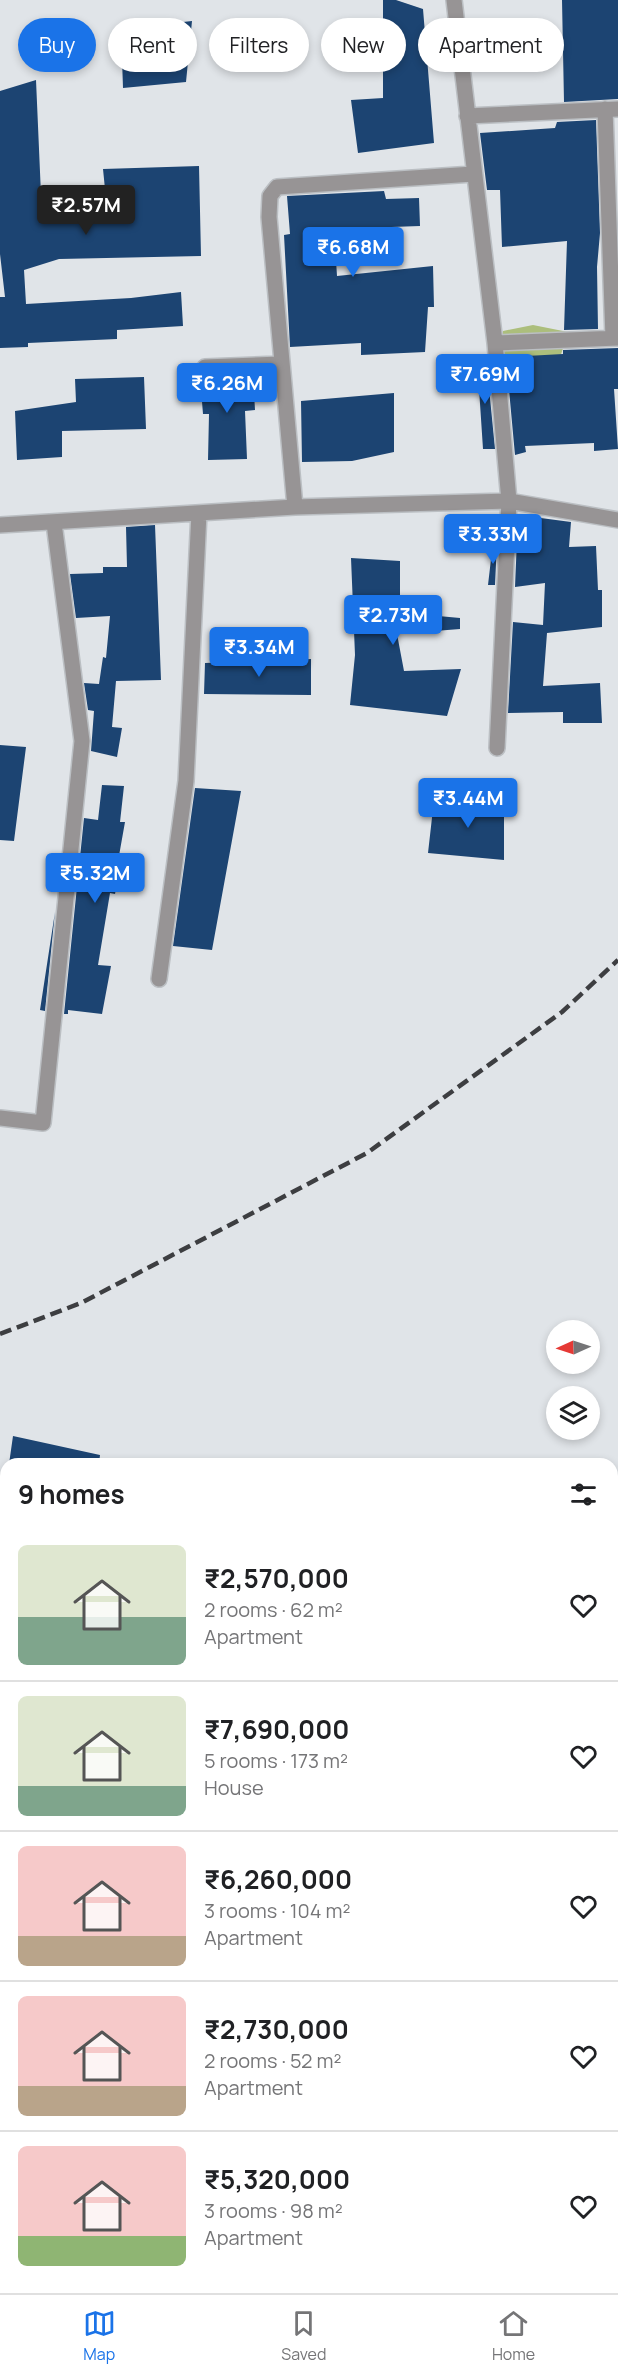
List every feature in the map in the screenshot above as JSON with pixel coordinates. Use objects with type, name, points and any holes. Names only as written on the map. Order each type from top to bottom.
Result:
[{"type":"street","points":[[454,0],[495,343],[509,501],[497,748]]},
{"type":"street","points":[[467,116],[612,109],[616,338],[495,343]]},
{"type":"street","points":[[295,507],[280,364],[269,217],[270,196],[277,187],[473,174]]},
{"type":"street","points":[[205,367],[280,364]]},
{"type":"street","points":[[0,525],[295,507],[509,501],[618,520]]},
{"type":"street","points":[[159,979],[186,781],[199,513]]},
{"type":"street","points":[[0,1118],[43,1124],[82,741],[54,523]]},
{"type":"green space","points":[[533,325],[568,332],[555,374],[499,373],[503,331]]},
{"type":"building","points":[[383,0],[396,0],[423,9],[424,18],[418,18],[418,72],[428,72],[434,143],[358,153],[351,100],[383,98],[383,72],[406,72],[406,18],[383,18]]},
{"type":"building","points":[[562,0],[618,0],[618,99],[564,102]]},
{"type":"building","points":[[122,72],[187,72],[186,82],[123,88]]},
{"type":"building","points":[[36,80],[42,218],[107,209],[103,169],[199,166],[201,256],[59,259],[24,270],[26,304],[131,298],[181,292],[183,326],[117,330],[117,339],[28,343],[28,347],[0,348],[0,297],[5,297],[0,254],[0,91]]},
{"type":"building","points":[[596,120],[600,233],[597,267],[598,329],[564,330],[567,241],[502,247],[500,190],[487,190],[480,133],[555,128],[557,122]]},
{"type":"building","points":[[384,191],[386,199],[419,198],[420,226],[334,229],[337,276],[433,266],[434,307],[428,307],[425,352],[361,355],[361,343],[290,347],[284,235],[290,234],[287,196]]},
{"type":"building","points":[[618,348],[618,389],[614,389],[618,449],[594,451],[594,443],[525,446],[526,452],[515,455],[506,357],[563,354],[563,350]]},
{"type":"building","points":[[486,357],[495,449],[483,449],[477,358]]},
{"type":"building","points":[[253,375],[255,410],[245,411],[247,459],[208,460],[209,414],[203,414],[200,377]]},
{"type":"building","points":[[144,377],[146,429],[62,431],[62,457],[17,460],[15,411],[76,402],[75,379]]},
{"type":"building","points":[[394,393],[394,452],[352,461],[302,462],[301,401]]},
{"type":"building","points":[[518,515],[571,522],[569,547],[596,546],[598,590],[602,590],[602,627],[547,633],[543,686],[600,683],[602,723],[563,723],[563,712],[508,713],[513,622],[543,625],[545,583],[515,587]]},
{"type":"building","points":[[155,525],[161,680],[116,681],[112,727],[122,728],[117,757],[91,751],[94,711],[88,710],[84,683],[99,684],[103,657],[106,658],[110,616],[76,618],[70,574],[103,573],[103,567],[127,567],[126,527]]},
{"type":"building","points":[[493,542],[497,542],[495,585],[488,585]]},
{"type":"building","points":[[351,558],[400,561],[400,600],[395,601],[395,612],[460,618],[460,629],[397,634],[404,671],[461,669],[447,716],[350,705],[355,655]]},
{"type":"building","points":[[311,659],[311,695],[204,694],[205,663]]},
{"type":"building","points":[[0,745],[26,747],[14,841],[0,840]]},
{"type":"building","points":[[102,785],[124,786],[120,822],[125,822],[117,867],[120,867],[115,894],[110,893],[98,965],[111,966],[102,1014],[68,1010],[68,1014],[64,1014],[84,818],[98,820]]},
{"type":"building","points":[[195,788],[241,791],[212,950],[173,946]]},
{"type":"building","points":[[434,800],[504,802],[504,860],[428,853]]},
{"type":"building","points":[[55,912],[45,1011],[40,1010]]},
{"type":"building","points":[[13,1436],[100,1455],[100,1458],[10,1458]]},
{"type":"railway","points":[[0,1334],[81,1303],[367,1153],[562,1012],[618,960]]}]
